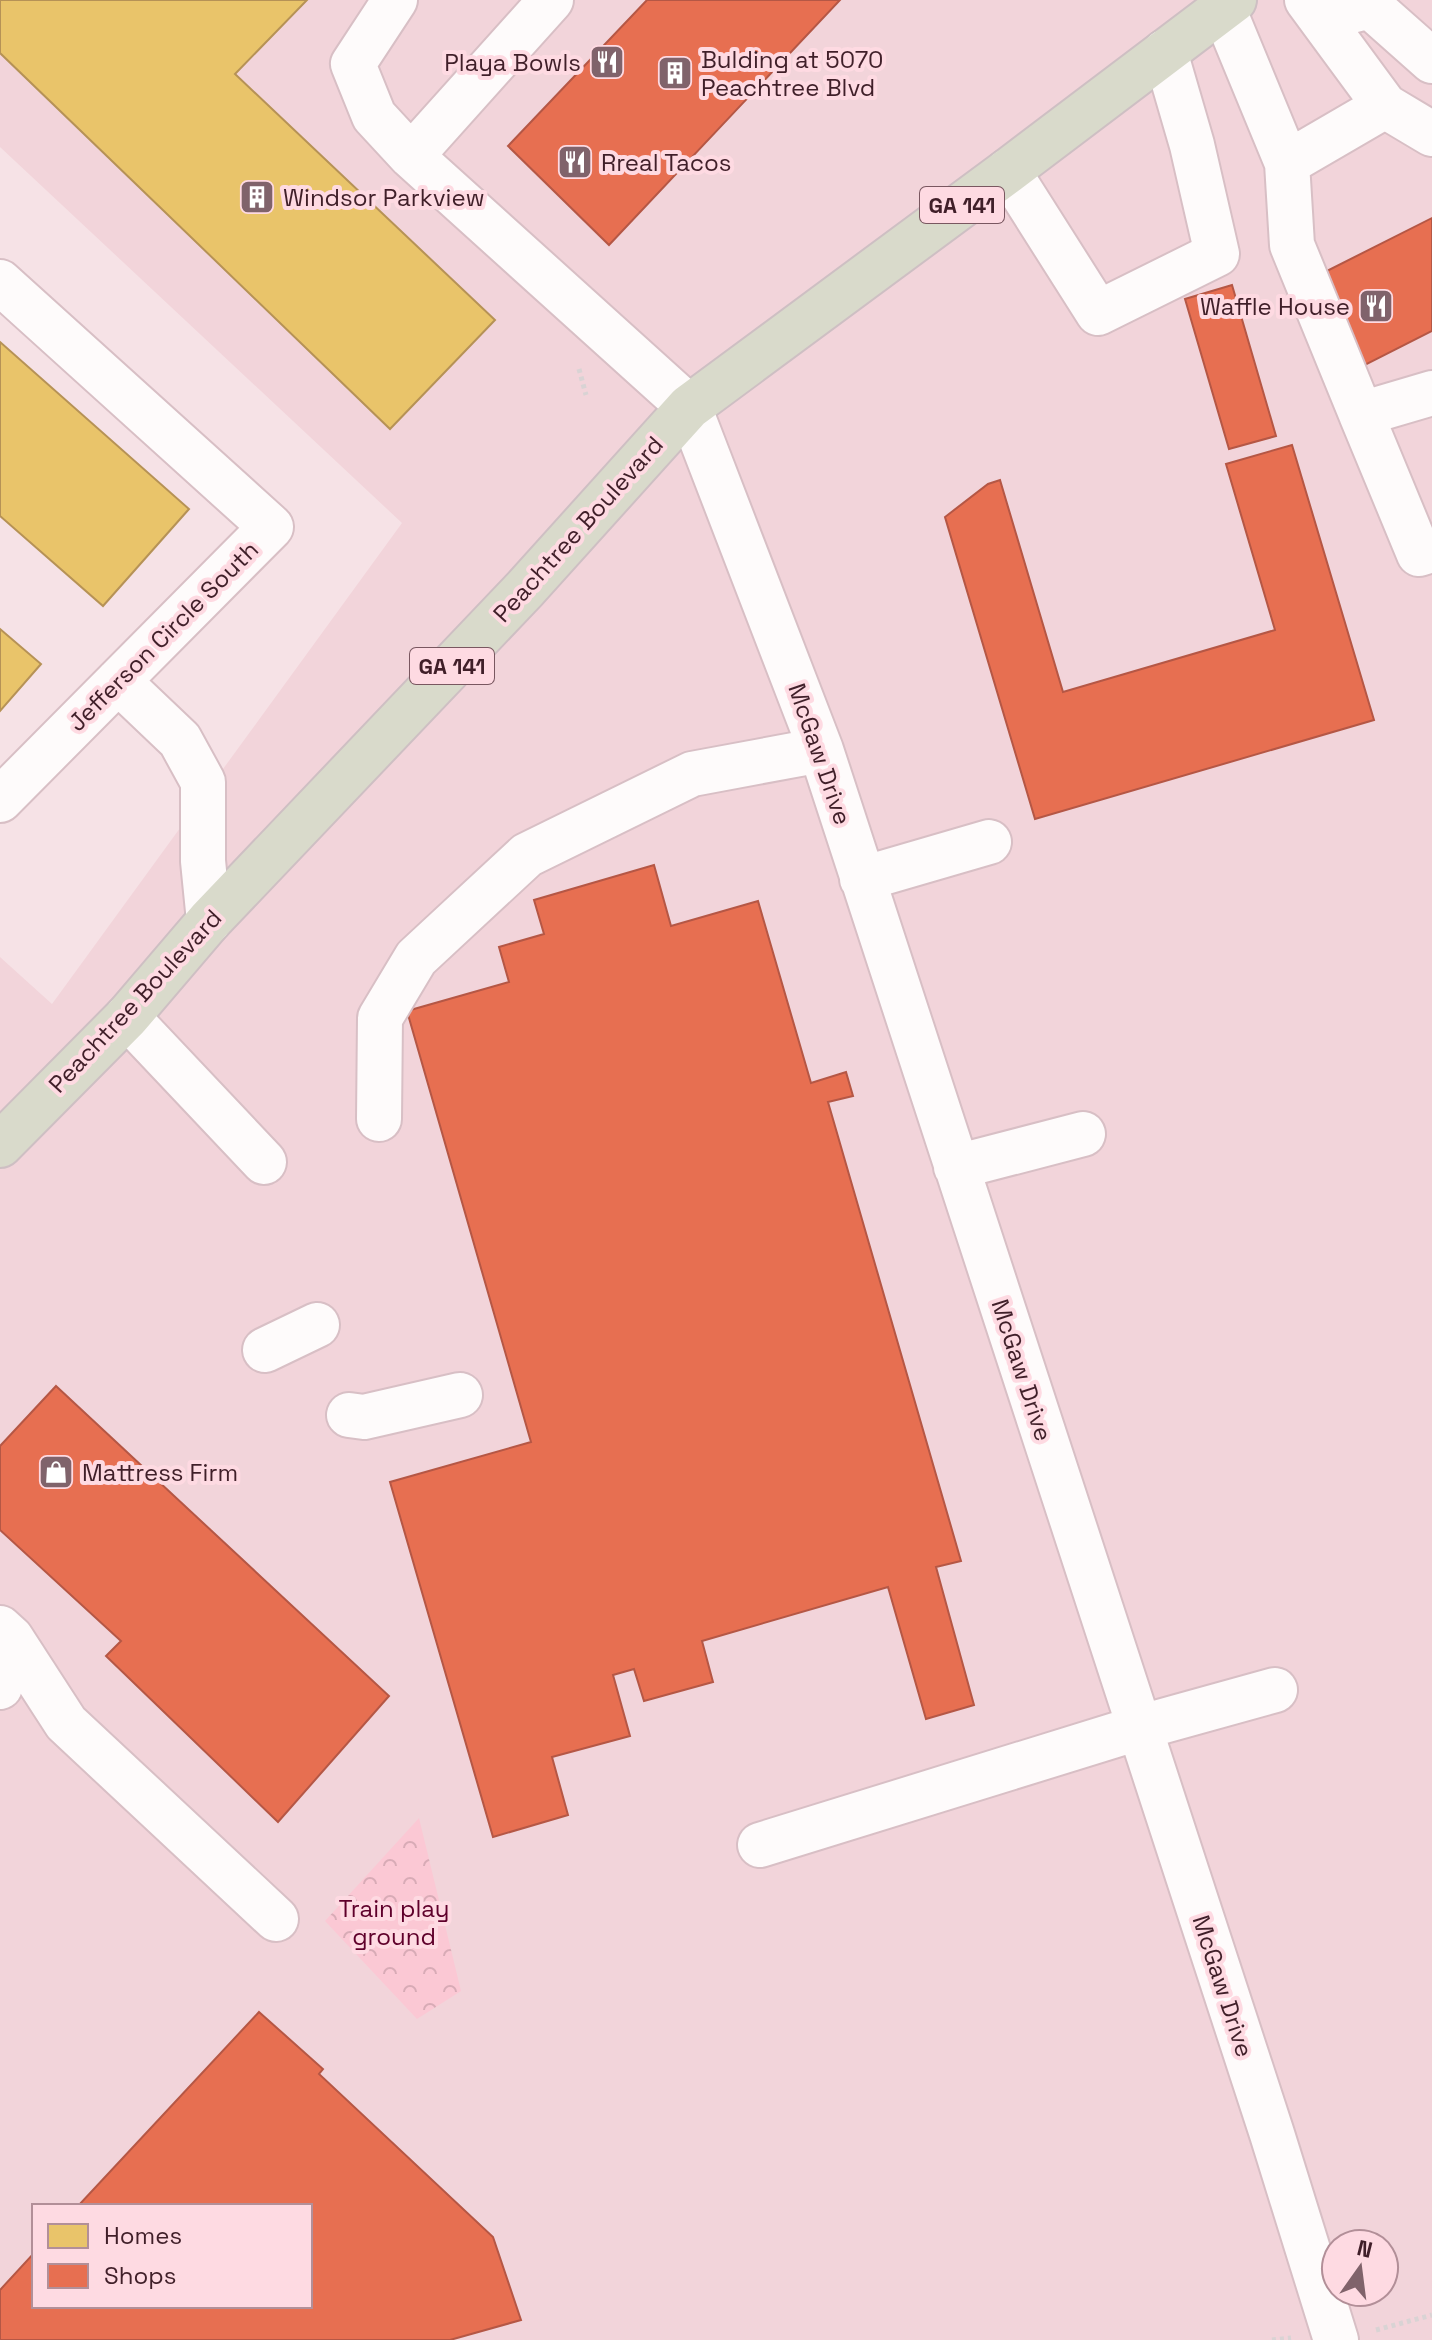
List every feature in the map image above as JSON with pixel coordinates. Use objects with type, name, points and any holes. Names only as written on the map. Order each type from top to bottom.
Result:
[{"type":"highway","name":"Peachtree Boulevard","points":[[0,1145],[127,1017],[209,921],[525,589],[689,407],[1229,4]]},
{"type":"street","points":[[395,0],[353,64],[374,116],[411,156],[689,407]]},
{"type":"street","points":[[411,156],[551,0]]},
{"type":"street","points":[[1229,4],[1287,163],[1292,245],[1419,554],[1432,550]]},
{"type":"street","points":[[1314,9],[1370,6],[1432,61]]},
{"type":"street","points":[[1314,9],[1385,106],[1432,134]]},
{"type":"street","points":[[1008,171],[1098,313],[1217,254],[1192,145],[1165,52]]},
{"type":"street","points":[[1287,163],[1385,106]]},
{"type":"street","name":"Jefferson Circle South","points":[[0,282],[271,527],[0,800]]},
{"type":"street","points":[[1361,414],[1432,393]]},
{"type":"street","name":"McGaw Drive","points":[[689,407],[821,750],[1272,2134],[1336,2340]]},
{"type":"street","points":[[118,681],[180,740],[203,782],[203,861],[209,921]]},
{"type":"street","points":[[379,1119],[380,1018],[416,958],[527,855],[692,774],[821,750]]},
{"type":"street","points":[[862,879],[989,842]]},
{"type":"street","points":[[127,1017],[264,1162]]},
{"type":"street","points":[[956,1167],[1083,1134]]},
{"type":"street","points":[[265,1350],[317,1325]]},
{"type":"street","points":[[349,1415],[364,1417],[460,1395]]},
{"type":"street","points":[[0,1687],[5,1633]]},
{"type":"street","points":[[5,1633],[66,1723],[276,1919]]},
{"type":"street","points":[[760,1845],[1138,1728],[1275,1690]]},
{"type":"path","points":[[1388,2329],[1432,2315]]},
{"type":"shaded area","points":[[0,0],[1432,0],[1432,2340],[0,2340],[0,957],[52,1004],[402,523],[0,147]]},
{"type":"green space","name":"Train play ground","points":[[419,1818],[461,1991],[417,2019],[325,1921]]},
{"type":"building: Homes","name":"Windsor Parkview","points":[[0,0],[307,0],[235,74],[495,320],[390,429],[0,53]]},
{"type":"building: Homes","points":[[0,342],[189,509],[103,606],[0,516]]},
{"type":"building: Homes","points":[[0,629],[41,664],[0,711]]},
{"type":"building: Shops","name":"Bulding at 5070 Peachtree Blvd","points":[[647,0],[840,0],[609,245],[508,146]]},
{"type":"building: Shops","name":"Waffle House","points":[[1432,218],[1432,331],[1353,371],[1307,281]]},
{"type":"building: Shops","points":[[1232,285],[1276,436],[1229,449],[1185,299]]},
{"type":"building: Shops","points":[[1292,445],[1374,720],[1035,819],[945,517],[988,484],[1000,480],[1063,692],[1275,630],[1226,464]]},
{"type":"building: Shops","points":[[654,865],[671,926],[758,901],[811,1083],[846,1072],[853,1096],[828,1102],[961,1561],[936,1567],[974,1705],[926,1719],[888,1587],[702,1641],[713,1682],[644,1701],[634,1669],[613,1675],[630,1736],[552,1757],[568,1815],[493,1837],[390,1482],[531,1442],[407,1011],[509,982],[499,947],[544,934],[534,900]]},
{"type":"building: Shops","points":[[56,1386],[389,1696],[278,1822],[106,1656],[121,1641],[0,1530],[0,1446]]},
{"type":"building: Shops","points":[[259,2012],[323,2069],[319,2074],[493,2237],[521,2320],[450,2340],[0,2340],[0,2290],[32,2255],[32,2308],[312,2308],[312,2204],[80,2204]]},
{"type":"place","name":"Playa Bowls","points":[[607,62]]},
{"type":"place","name":"Bulding at 5070 Peachtree Blvd","points":[[675,73]]},
{"type":"place","name":"Rreal Tacos","points":[[575,162]]},
{"type":"place","name":"Windsor Parkview","points":[[257,197]]},
{"type":"place","name":"Waffle House","points":[[1376,306]]},
{"type":"place","name":"Mattress Firm","points":[[56,1472]]}]
